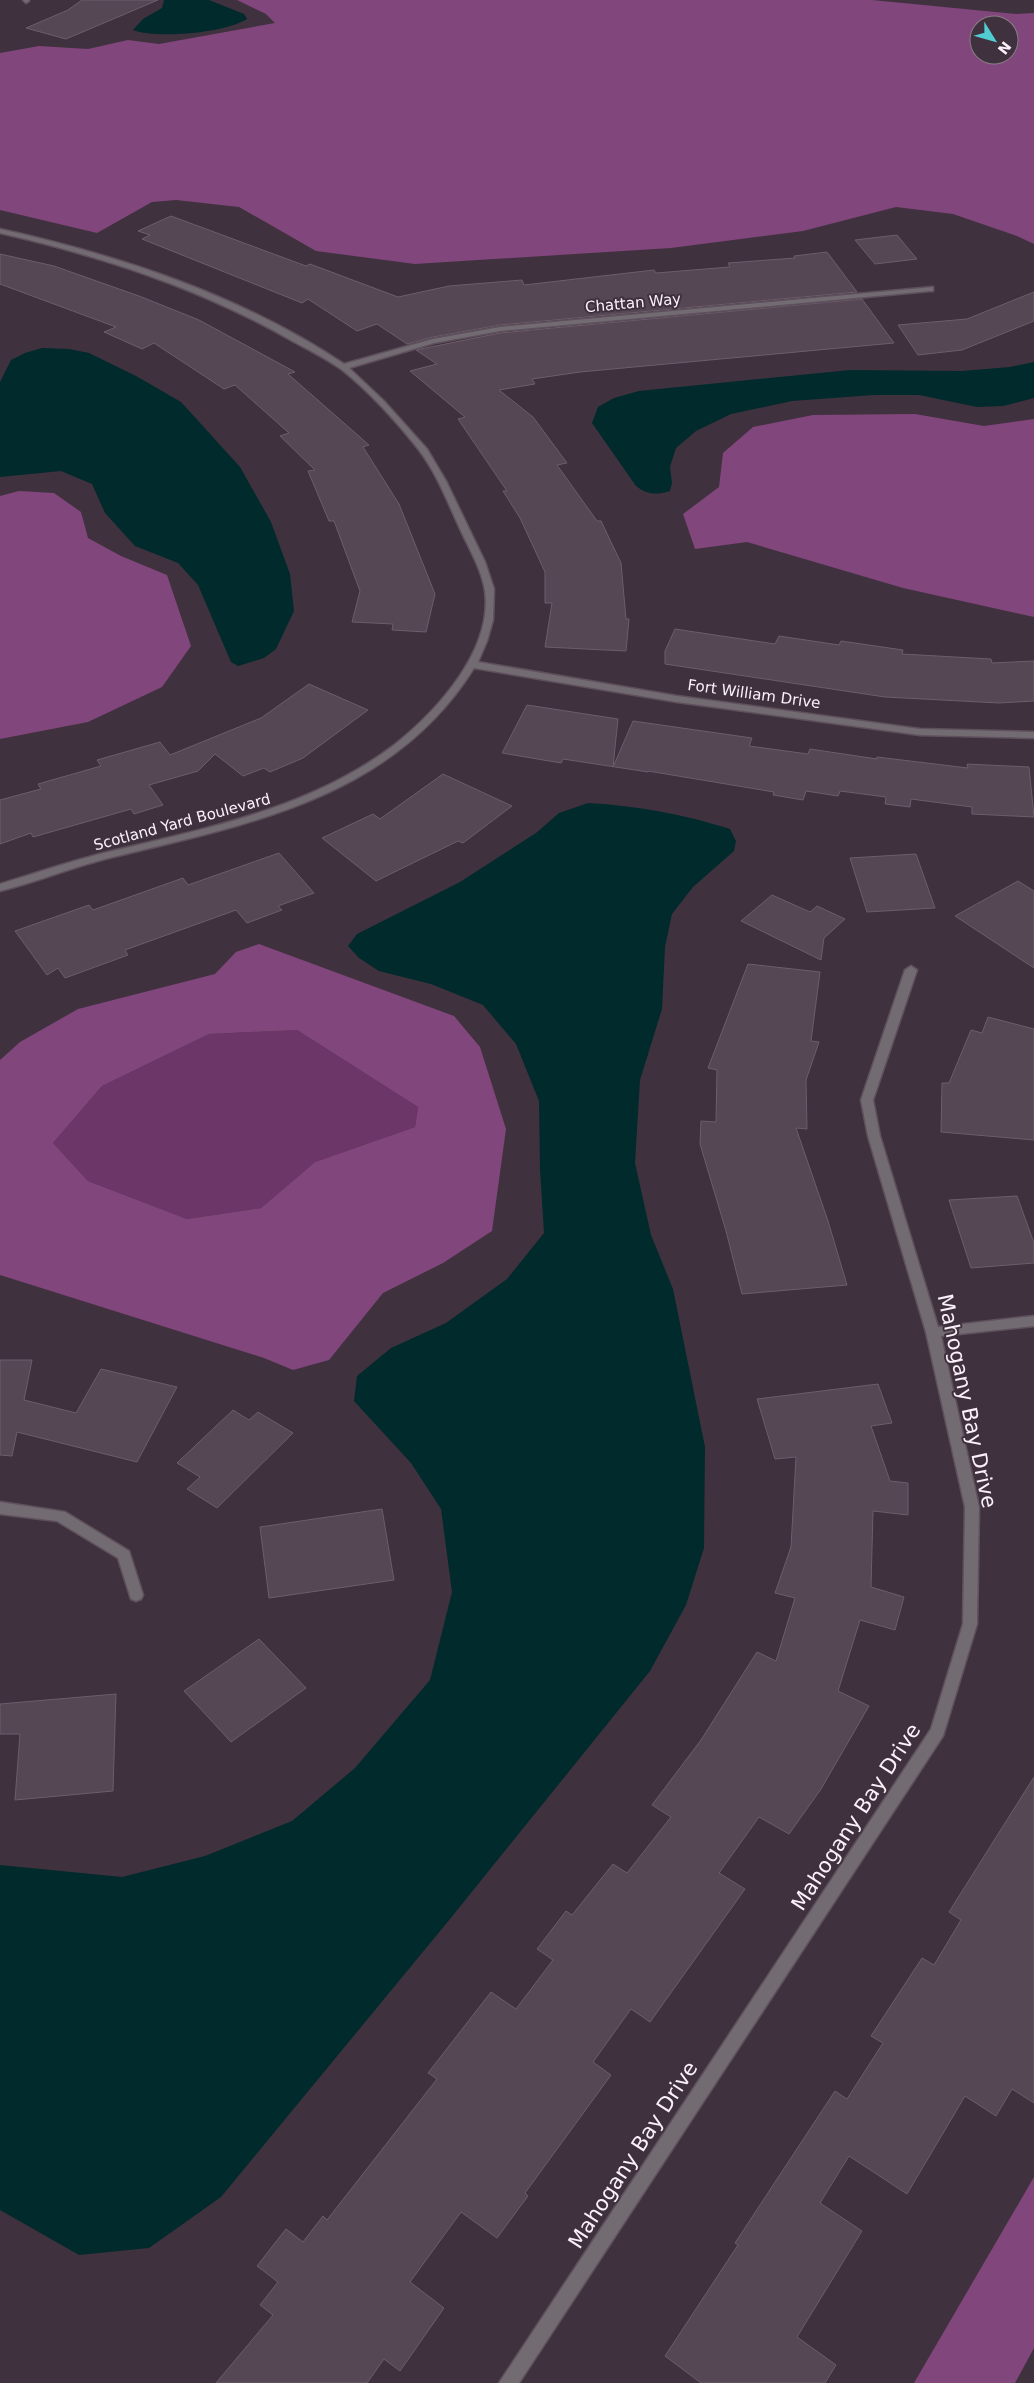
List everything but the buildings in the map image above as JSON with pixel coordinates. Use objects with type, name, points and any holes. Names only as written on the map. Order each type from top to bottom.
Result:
[{"type":"street","name":"Scotland Yard Boulevard","points":[[0,231],[72,247],[144,270],[214,297],[272,325],[342,367],[389,411],[426,454],[485,574],[490,596],[489,621],[471,664],[459,685],[432,718],[395,750],[342,783],[276,812],[196,835],[45,872],[0,888]]},
{"type":"street","name":"Chattan Way","points":[[342,367],[433,341],[500,329],[930,289]]},
{"type":"street","name":"Fort William Drive","points":[[471,664],[677,699],[920,732],[1034,735]]},
{"type":"street","name":"Mahogany Bay Drive","points":[[508,2383],[938,1731],[970,1624],[972,1507],[933,1332],[874,1136],[867,1100],[911,970]]},
{"type":"street","points":[[933,1332],[1034,1321]]},
{"type":"street","points":[[0,1508],[60,1516],[124,1555],[136,1595]]},
{"type":"shaded area","points":[[164,0],[209,0],[244,14],[247,19],[223,28],[191,33],[158,34],[133,30],[143,19],[162,8]]},
{"type":"shaded area","points":[[237,0],[872,0],[1016,14],[1034,13],[1034,244],[1017,236],[953,214],[896,207],[803,231],[671,248],[415,264],[316,251],[239,207],[176,200],[152,202],[97,233],[0,210],[0,53],[39,46],[88,49],[128,40],[159,44],[275,23],[266,14]]},
{"type":"shaded area","points":[[42,348],[69,349],[89,353],[136,376],[181,402],[240,467],[271,522],[290,574],[294,611],[276,649],[264,658],[238,666],[231,662],[198,585],[178,563],[135,546],[105,513],[92,484],[61,471],[0,477],[0,382],[11,360]]},
{"type":"shaded area","points":[[1034,362],[1034,398],[1003,406],[977,407],[919,395],[874,395],[792,401],[731,414],[696,431],[676,448],[670,467],[672,483],[670,491],[661,493],[648,493],[636,486],[592,423],[598,407],[614,398],[639,391],[850,370],[962,371],[1010,367]]},
{"type":"shaded area","points":[[915,414],[984,426],[1034,419],[1034,617],[903,588],[747,542],[695,549],[683,514],[719,487],[723,453],[753,427],[813,415]]},
{"type":"shaded area","points":[[19,491],[54,493],[81,512],[88,538],[121,556],[167,575],[191,646],[162,687],[88,722],[0,739],[0,496]]},
{"type":"shaded area","points":[[588,803],[624,806],[695,819],[730,829],[736,841],[734,851],[693,887],[672,914],[665,947],[662,1009],[640,1080],[635,1163],[651,1235],[673,1289],[705,1447],[704,1548],[686,1605],[650,1671],[450,1919],[221,2197],[149,2248],[79,2255],[0,2210],[0,1865],[122,1877],[205,1856],[292,1821],[355,1768],[430,1680],[452,1592],[441,1509],[411,1463],[354,1401],[357,1376],[391,1348],[446,1323],[507,1279],[544,1233],[540,1170],[539,1101],[516,1044],[483,1005],[431,984],[379,971],[359,958],[348,946],[357,934],[460,882],[536,833],[559,813]]},
{"type":"shaded area","points":[[259,944],[454,1016],[480,1047],[506,1129],[492,1231],[443,1263],[383,1293],[329,1360],[293,1370],[264,1358],[0,1275],[0,1060],[20,1042],[78,1009],[215,974],[236,952]],"holes":[[[297,1030],[418,1107],[415,1127],[315,1162],[261,1208],[187,1219],[88,1181],[53,1143],[102,1086],[209,1034]]]},
{"type":"shaded area","points":[[297,1030],[418,1107],[415,1127],[315,1162],[261,1208],[187,1219],[88,1181],[53,1143],[102,1086],[209,1034]]},
{"type":"shaded area","points":[[1034,2177],[1034,2348],[1015,2383],[914,2383]]}]
